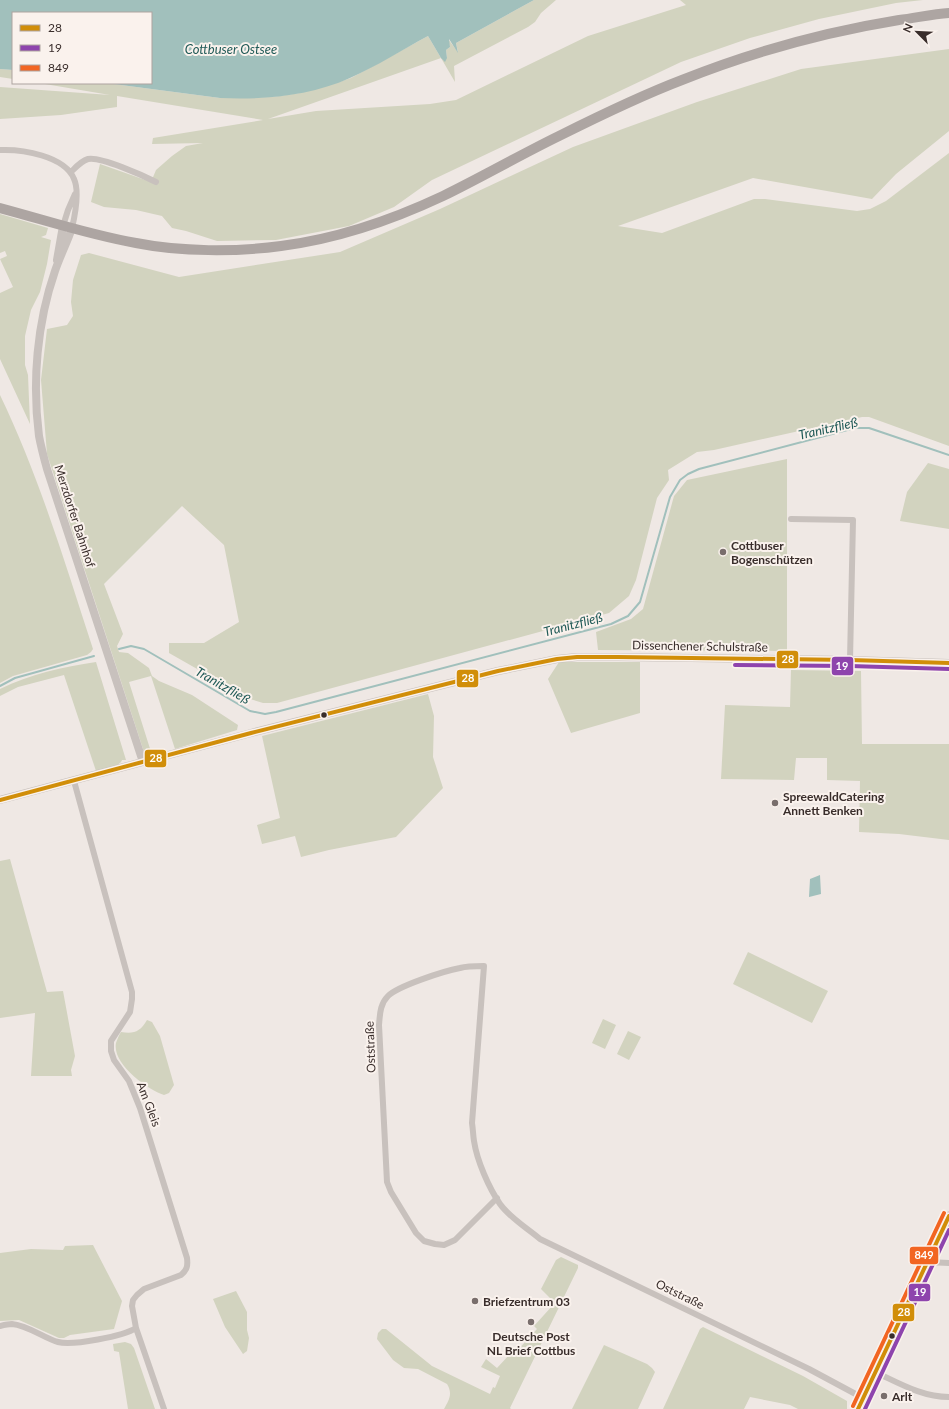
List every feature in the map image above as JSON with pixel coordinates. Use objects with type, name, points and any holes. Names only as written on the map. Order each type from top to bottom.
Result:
[{"type":"main road","points":[[0,208],[137,244],[219,250],[278,247],[313,241],[356,230],[442,196],[556,137],[636,99],[682,80],[779,47],[835,32],[949,13]]},
{"type":"main road","points":[[858,1409],[949,1216]]},
{"type":"street","points":[[0,150],[25,152],[44,157],[57,162],[71,172],[75,180],[76,209],[68,227]]},
{"type":"street","points":[[71,172],[88,159],[98,160],[138,173],[156,182]]},
{"type":"street","points":[[68,227],[68,210],[76,191]]},
{"type":"street","name":"Merzdorfer Bahnhof","points":[[68,227],[55,270],[43,319],[36,365],[36,406],[39,438],[46,469],[142,762]]},
{"type":"street","points":[[791,519],[853,520],[850,660]]},
{"type":"street","name":"Dissenchener Schulstraße","points":[[0,800],[251,733],[498,671],[557,659],[577,657],[850,660],[949,663]]},
{"type":"street","name":"Am Gleis","points":[[74,781],[132,992],[130,1012],[111,1041],[111,1051],[114,1060],[129,1081],[140,1108],[187,1258],[188,1265],[186,1271],[181,1275],[144,1289],[136,1295],[132,1306],[136,1328],[164,1409]]},
{"type":"street","name":"Oststraße","points":[[497,1198],[455,1240],[444,1245],[435,1244],[424,1241],[416,1232],[391,1192],[387,1182],[379,1025],[380,1011],[383,1003],[395,990],[445,971],[461,967],[484,966],[472,1123],[474,1141],[479,1161],[488,1184],[497,1198],[500,1205],[513,1218],[540,1238],[802,1366],[863,1398]]},
{"type":"street","points":[[927,1262],[949,1264]]},
{"type":"street","points":[[0,1326],[13,1324],[59,1342],[68,1343],[110,1338],[132,1331],[136,1328]]},
{"type":"street","points":[[875,1372],[924,1394],[936,1397],[949,1397]]},
{"type":"green space","points":[[534,0],[556,0],[541,13],[535,22],[528,27],[454,66],[455,82],[441,58],[447,58],[446,50],[450,47],[448,39],[458,52],[456,43]]},
{"type":"green space","points":[[680,0],[923,0],[896,3],[819,19],[750,38],[681,62],[432,180],[394,207],[349,226],[276,240],[217,241],[172,228],[162,216],[136,210],[104,207],[91,202],[100,164],[151,182],[156,170],[172,156],[186,146],[203,143],[152,144],[153,138],[263,120],[117,96],[117,107],[61,115],[0,119],[0,87],[110,95],[45,84],[114,84],[220,98],[272,97],[300,93],[351,78],[428,36],[441,58],[268,119],[316,111],[430,104],[456,100],[588,36],[686,5]]},
{"type":"green space","points":[[949,49],[949,131],[896,174],[872,199],[753,178],[618,226],[662,233],[754,199],[765,199],[857,211],[870,209],[886,201],[949,153],[949,446],[869,417],[862,417],[714,450],[697,452],[668,470],[669,480],[657,498],[636,580],[629,596],[609,613],[277,703],[263,703],[250,699],[169,653],[169,643],[204,643],[239,622],[224,545],[182,506],[104,584],[123,634],[117,646],[119,652],[128,653],[149,668],[152,676],[159,681],[192,695],[238,725],[237,730],[175,749],[151,676],[129,682],[152,755],[144,752],[47,454],[41,380],[47,329],[67,325],[73,316],[71,302],[73,280],[81,255],[89,253],[179,277],[340,252],[440,209],[573,147],[697,102],[801,69]]},
{"type":"green space","points":[[0,69],[12,70],[12,79],[0,77]]},
{"type":"green space","points":[[0,214],[48,228],[46,235],[41,237],[51,240],[40,292],[31,310],[25,336],[25,365],[28,375],[30,424],[0,359],[0,293],[13,287],[0,259],[7,256],[5,251],[0,253]]},
{"type":"green space","points":[[0,395],[39,488],[62,552],[93,649],[87,655],[13,676],[0,683]]},
{"type":"green space","name":"Cottbuser Bogenschützen","points":[[787,459],[787,651],[598,650],[596,632],[631,619],[643,609],[674,496],[687,480]]},
{"type":"green space","points":[[928,463],[949,469],[949,529],[900,521],[907,492]]},
{"type":"green space","points":[[96,662],[126,760],[122,760],[118,765],[96,771],[64,675],[18,687],[0,696],[0,689],[23,679],[47,672]]},
{"type":"green space","points":[[559,662],[640,662],[640,713],[571,733],[548,679]]},
{"type":"green space","points":[[791,670],[861,671],[862,744],[949,744],[949,840],[899,834],[859,832],[860,781],[827,780],[827,758],[796,758],[794,780],[721,779],[725,705],[790,707]]},
{"type":"green space","points":[[428,694],[434,716],[433,757],[443,788],[396,837],[301,857],[295,836],[262,844],[257,825],[280,818],[262,736]]},
{"type":"green space","points":[[10,859],[47,992],[63,991],[75,1056],[71,1070],[72,1076],[31,1076],[35,1013],[0,1018],[0,861]]},
{"type":"green space","points":[[748,952],[828,991],[812,1023],[733,984]]},
{"type":"green space","points":[[603,1019],[616,1025],[605,1049],[592,1043]]},
{"type":"green space","points":[[147,1020],[152,1022],[160,1036],[174,1085],[169,1093],[164,1095],[132,1075],[119,1059],[116,1051],[116,1043],[121,1032],[130,1033],[139,1030]]},
{"type":"green space","points":[[628,1031],[641,1037],[629,1060],[617,1054]]},
{"type":"green space","points":[[93,1245],[122,1301],[114,1329],[59,1338],[19,1320],[0,1321],[0,1253],[31,1249],[63,1250],[65,1246]]},
{"type":"green space","points":[[561,1257],[578,1265],[578,1268],[510,1408],[511,1409],[444,1409],[449,1400],[450,1394],[447,1384],[418,1369],[404,1368],[393,1360],[377,1339],[378,1333],[382,1329],[386,1329],[432,1366],[490,1394],[493,1387],[495,1388],[500,1376],[481,1367],[486,1359],[497,1368],[511,1353],[514,1354],[537,1329],[534,1326],[553,1305],[549,1301],[551,1299],[541,1289],[556,1260]]},
{"type":"green space","points":[[236,1291],[247,1312],[247,1330],[249,1338],[247,1351],[243,1354],[225,1327],[213,1299]]},
{"type":"green space","points":[[703,1327],[803,1376],[847,1401],[847,1409],[798,1409],[790,1405],[750,1397],[744,1409],[663,1409],[700,1329]]},
{"type":"green space","points":[[125,1342],[131,1344],[134,1348],[155,1409],[128,1409],[119,1352],[114,1351],[113,1344]]},
{"type":"green space","points":[[604,1345],[647,1364],[655,1372],[638,1409],[572,1409]]},
{"type":"water","name":"Cottbuser Ostsee","points":[[0,0],[534,0],[456,43],[458,53],[449,39],[450,47],[446,50],[447,58],[445,62],[428,36],[350,78],[319,89],[286,96],[220,98],[114,84],[152,84],[152,12],[12,12],[12,70],[0,69]]},
{"type":"water","points":[[820,875],[821,894],[809,897],[810,879]]},
{"type":"waterway","name":"Tranitzfließ","points":[[119,649],[131,646],[144,649],[250,711],[265,714],[276,712],[611,624],[628,616],[640,602],[670,497],[680,480],[699,469],[855,428],[869,428],[949,455]]},
{"type":"waterway","name":"Tranitzfließ","points":[[0,686],[15,678],[94,656]]},
{"type":"transit line","name":"28","points":[[0,800],[251,733],[498,671],[557,659],[577,657],[618,657],[850,660],[949,663]]},
{"type":"transit line","name":"19","points":[[735,665],[949,669]]},
{"type":"transit line","name":"849","points":[[853,1406],[944,1213]]},
{"type":"transit line","name":"28","points":[[858,1409],[949,1216]]},
{"type":"transit line","name":"19","points":[[865,1409],[949,1230]]},
{"type":"place","name":"Cottbuser Bogenschützen","points":[[723,552]]},
{"type":"place","name":"SpreewaldCatering Annett Benken","points":[[775,803]]},
{"type":"place","name":"Briefzentrum 03","points":[[475,1301]]},
{"type":"place","name":"Deutsche Post NL Brief Cottbus","points":[[531,1322]]},
{"type":"place","name":"Arlt","points":[[884,1396]]}]
